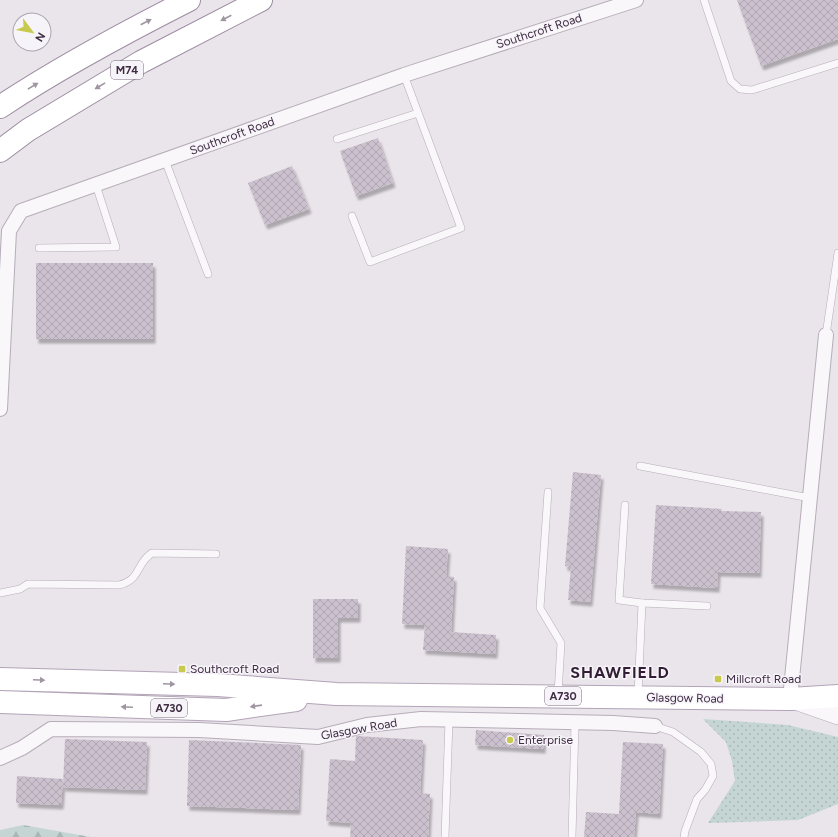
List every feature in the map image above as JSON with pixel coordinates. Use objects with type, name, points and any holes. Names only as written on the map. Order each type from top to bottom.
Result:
[{"type":"main road","name":"M74","points":[[0,107],[127,31],[189,0]]},
{"type":"main road","name":"M74","points":[[0,151],[28,130],[141,62],[261,0]]},
{"type":"main road","name":"Glasgow Road","points":[[0,679],[218,685],[336,694],[790,699]]},
{"type":"main road","name":"Glasgow Road","points":[[0,702],[226,710],[336,694]]},
{"type":"main road","name":"A730","points":[[790,699],[838,696]]},
{"type":"street","name":"Southcroft Road","points":[[0,408],[9,231],[21,212],[404,75],[636,0]]},
{"type":"street","points":[[790,699],[826,334]]},
{"type":"street","name":"Glasgow Road","points":[[790,699],[838,716]]},
{"type":"street","name":"Glasgow Road","points":[[0,758],[22,748],[51,729],[199,730],[318,737],[367,725],[421,719],[575,722],[654,726]]},
{"type":"lane","points":[[704,0],[731,81],[740,89],[752,90],[838,63]]},
{"type":"lane","points":[[352,216],[370,262],[461,228],[404,75]]},
{"type":"lane","points":[[337,140],[418,113]]},
{"type":"lane","points":[[165,160],[208,274]]},
{"type":"lane","points":[[39,248],[116,247],[96,185]]},
{"type":"lane","points":[[826,334],[838,253]]},
{"type":"lane","points":[[640,466],[810,498]]},
{"type":"lane","points":[[548,492],[540,608],[561,643],[558,696]]},
{"type":"lane","points":[[625,505],[619,600],[642,603],[707,606]]},
{"type":"lane","points":[[0,592],[20,589],[28,584],[127,584],[133,579],[147,556],[152,553],[216,554]]},
{"type":"lane","points":[[638,697],[642,603]]},
{"type":"lane","points":[[445,837],[449,720]]},
{"type":"lane","points":[[572,837],[575,722]]},
{"type":"lane","points":[[654,726],[673,732],[701,752],[711,764],[713,776],[697,800],[684,837]]},
{"type":"green space","points":[[703,719],[788,725],[838,737],[838,804],[798,820],[708,823],[735,781],[732,761],[726,742]]},
{"type":"green space","points":[[23,825],[91,837],[0,837],[0,830]]},
{"type":"building","points":[[737,0],[838,0],[838,39],[761,66]]},
{"type":"building","points":[[378,138],[393,183],[356,196],[340,151]]},
{"type":"building","points":[[292,166],[309,209],[265,225],[248,183]]},
{"type":"building","points":[[36,263],[153,263],[153,339],[36,339]]},
{"type":"building","points":[[573,472],[601,475],[590,602],[568,600],[571,567],[565,566]]},
{"type":"building","points":[[656,505],[722,509],[721,511],[761,512],[759,573],[718,572],[717,588],[651,584]]},
{"type":"building","points":[[406,546],[448,549],[446,576],[454,577],[451,632],[496,635],[495,654],[423,650],[425,625],[402,624]]},
{"type":"building","points":[[313,599],[358,599],[358,618],[338,618],[338,658],[313,658]]},
{"type":"building","name":"Enterprise","points":[[476,730],[544,735],[543,749],[475,745]]},
{"type":"building","points":[[356,736],[423,740],[420,793],[430,794],[428,837],[350,837],[351,823],[326,821],[330,759],[355,761]]},
{"type":"building","points":[[65,739],[147,742],[145,790],[63,787]]},
{"type":"building","points":[[189,740],[301,745],[298,810],[187,806]]},
{"type":"building","points":[[623,742],[663,744],[659,814],[636,812],[634,837],[584,837],[586,812],[619,814]]},
{"type":"building","points":[[17,776],[63,779],[61,805],[16,803]]},
{"type":"place","name":"Southcroft Road","points":[[182,669]]},
{"type":"place","name":"Millcroft Road","points":[[718,679]]},
{"type":"place","name":"Enterprise","points":[[510,740]]},
{"type":"district","name":"SHAWFIELD","points":[[620,672]]}]
